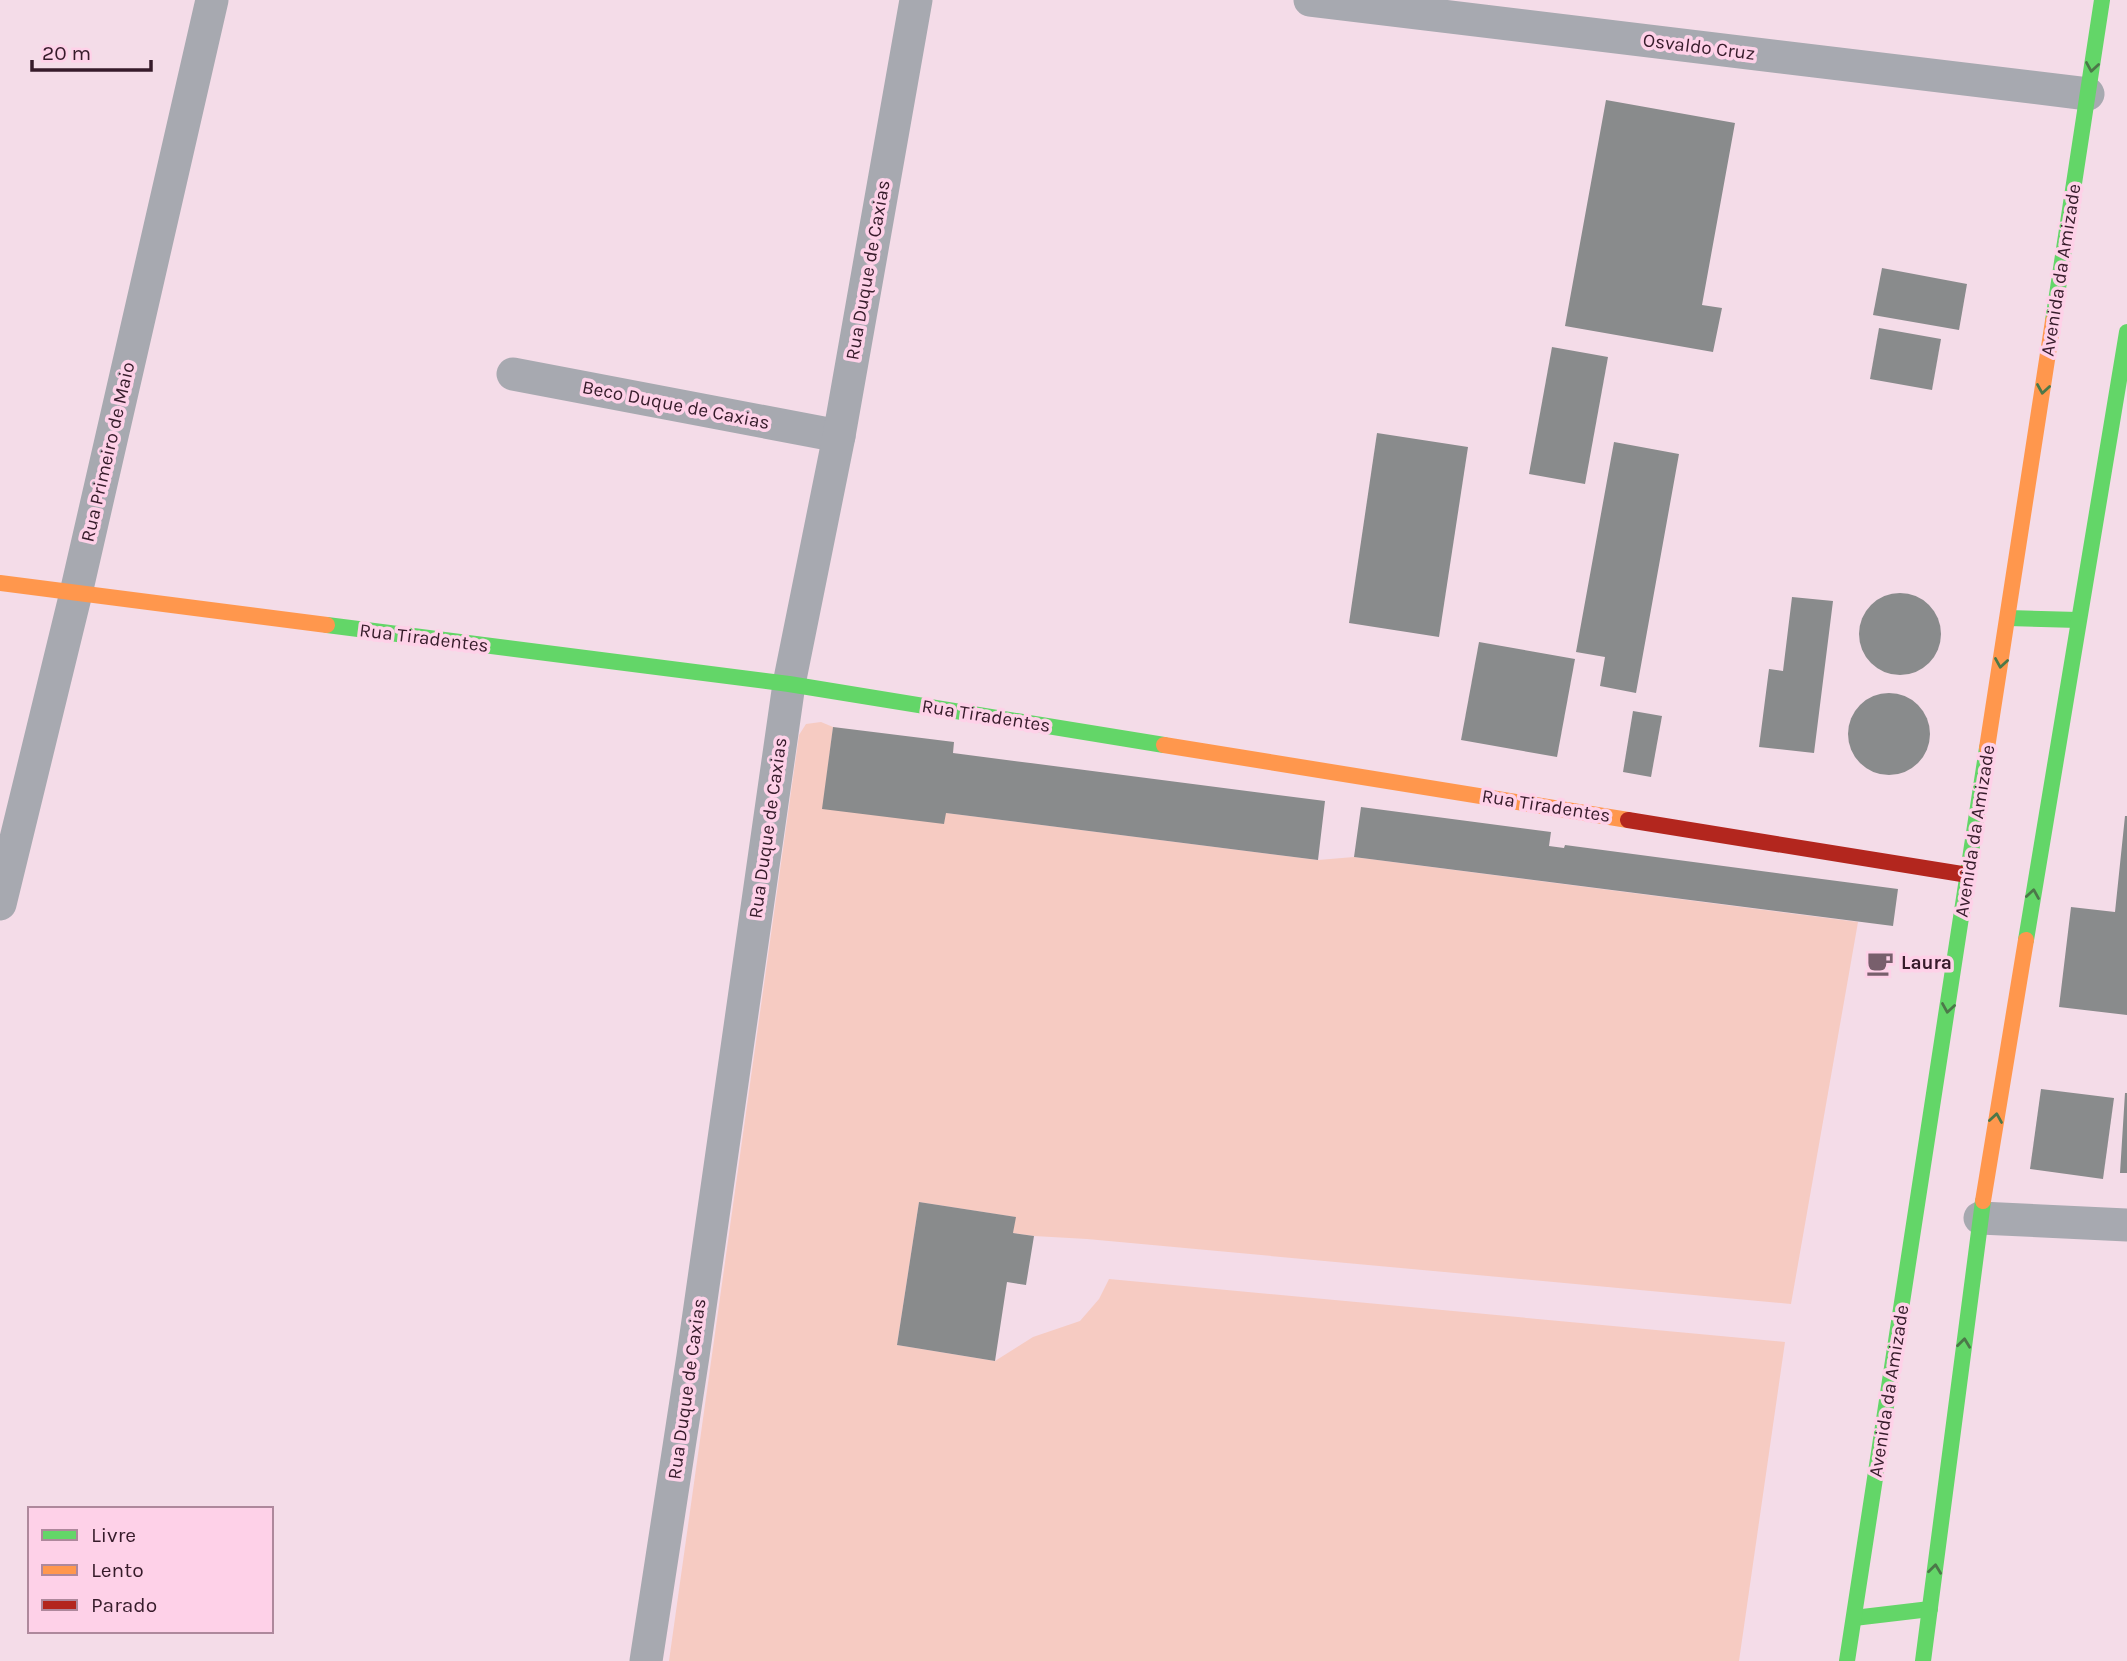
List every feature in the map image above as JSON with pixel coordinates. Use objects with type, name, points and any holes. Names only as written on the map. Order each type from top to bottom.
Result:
[{"type":"main road","name":"Avenida da Amizade","points":[[1847,1661],[2102,0]]},
{"type":"main road","points":[[1923,1661],[1980,1218],[2127,332]]},
{"type":"main road","name":"Rua Tiradentes","points":[[0,583],[789,684],[1968,875]]},
{"type":"main road","points":[[2008,618],[2078,620]]},
{"type":"main road","points":[[1854,1618],[1930,1609]]},
{"type":"street","name":"Rua Primeiro de Maio","points":[[0,904],[76,593],[212,0]]},
{"type":"street","name":"Rua Duque de Caxias","points":[[646,1661],[693,1356],[789,684],[839,436],[916,0]]},
{"type":"street","name":"Osvaldo Cruz","points":[[1310,0],[2088,94]]},
{"type":"street","name":"Beco Duque de Caxias","points":[[513,374],[839,436]]},
{"type":"street","points":[[1980,1218],[2127,1225]]},
{"type":"shaded area","points":[[821,722],[833,727],[823,808],[946,813],[1318,860],[1354,857],[1858,922],[1791,1304],[1034,1236],[1013,1233],[1015,1217],[919,1202],[897,1345],[995,1361],[1033,1337],[1080,1321],[1099,1299],[1109,1279],[1785,1342],[1739,1661],[669,1661],[799,735],[806,724]]},
{"type":"building","points":[[1606,100],[1735,123],[1702,305],[1722,308],[1713,352],[1565,326]]},
{"type":"building","points":[[1882,268],[1967,284],[1959,330],[1873,315]]},
{"type":"building","points":[[1879,328],[1941,339],[1932,390],[1870,379]]},
{"type":"building","points":[[1552,347],[1608,357],[1585,484],[1529,474]]},
{"type":"building","points":[[1377,433],[1468,447],[1439,637],[1349,623]]},
{"type":"building","points":[[1614,442],[1679,454],[1636,693],[1600,686],[1605,657],[1576,652]]},
{"type":"building","points":[[1900,593],[1916,596],[1929,605],[1938,618],[1941,634],[1938,650],[1929,663],[1916,672],[1900,675],[1884,672],[1871,663],[1862,650],[1859,634],[1862,618],[1871,605],[1884,596]]},
{"type":"building","points":[[1792,597],[1833,601],[1814,753],[1759,747],[1769,669],[1783,671]]},
{"type":"building","points":[[1479,642],[1575,659],[1557,757],[1461,740]]},
{"type":"building","points":[[1889,693],[1905,696],[1918,705],[1927,718],[1930,734],[1927,750],[1918,763],[1905,772],[1889,775],[1873,772],[1860,763],[1851,750],[1848,734],[1851,718],[1860,705],[1873,696]]},
{"type":"building","points":[[1633,711],[1662,716],[1651,777],[1623,772]]},
{"type":"building","points":[[833,727],[954,742],[953,753],[1325,801],[1318,860],[946,813],[944,824],[822,809]]},
{"type":"building","points":[[1361,807],[1551,832],[1549,846],[1564,848],[1565,845],[1898,889],[1893,926],[1354,857]]},
{"type":"building","points":[[2125,816],[2127,1015],[2059,1007],[2071,907],[2115,912]]},
{"type":"building","points":[[2041,1089],[2114,1098],[2103,1179],[2030,1169]]},
{"type":"building","points":[[2125,1093],[2127,1173],[2120,1173]]},
{"type":"building","points":[[919,1202],[1016,1217],[1013,1233],[1034,1236],[1026,1285],[1007,1282],[995,1361],[897,1345]]},
{"type":"traffic: fast","points":[[2053,321],[2102,0]]},
{"type":"traffic: fast","points":[[2026,940],[2127,332]]},
{"type":"traffic: fast","points":[[2008,618],[2078,620]]},
{"type":"traffic: fast","points":[[327,625],[789,684],[1164,745]]},
{"type":"traffic: fast","points":[[1847,1661],[1987,748]]},
{"type":"traffic: fast","points":[[1923,1661],[1983,1201]]},
{"type":"traffic: fast","points":[[1854,1618],[1930,1609]]},
{"type":"traffic: slow","points":[[1987,748],[2053,321]]},
{"type":"traffic: slow","points":[[0,583],[327,625]]},
{"type":"traffic: slow","points":[[1164,745],[1628,820]]},
{"type":"traffic: slow","points":[[1983,1201],[2026,940]]},
{"type":"traffic: jam","points":[[1628,820],[1968,875]]},
{"type":"place","name":"Laura","points":[[1880,963]]}]
